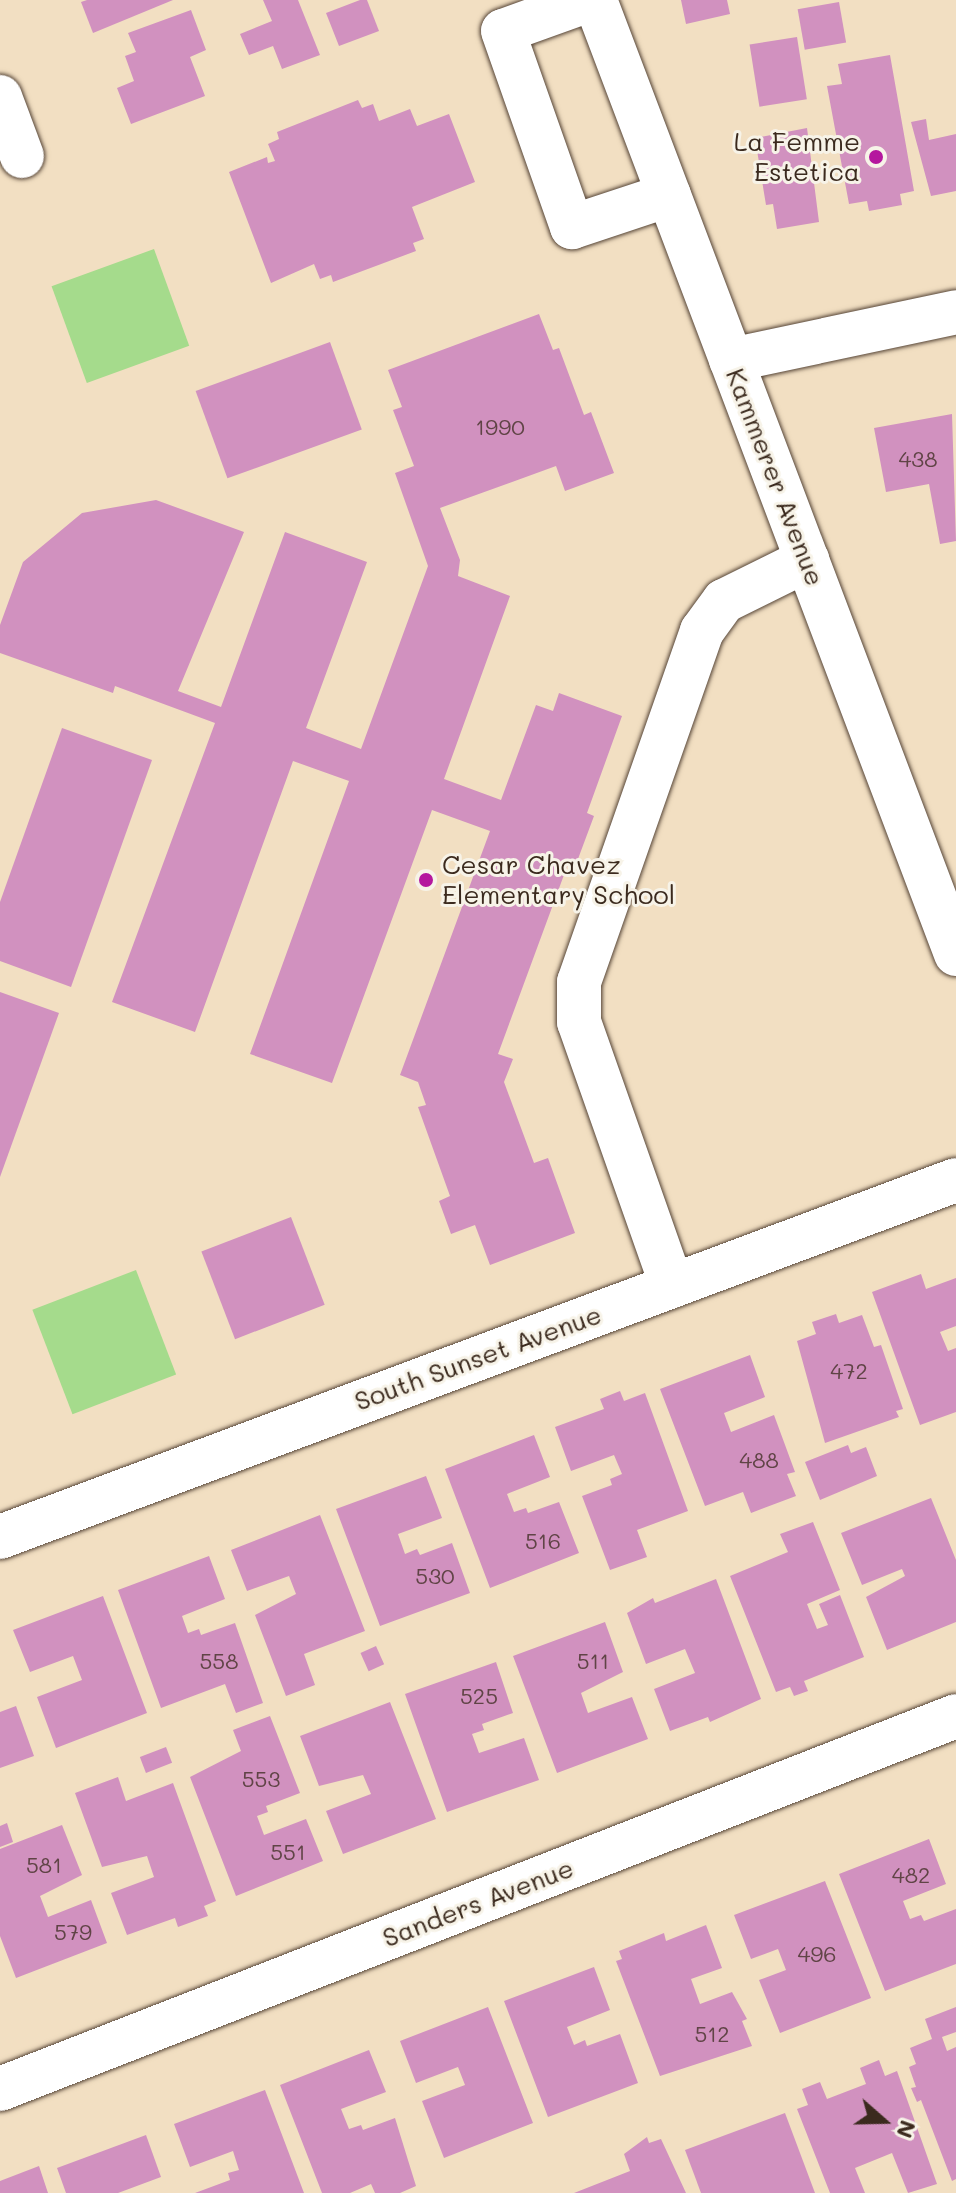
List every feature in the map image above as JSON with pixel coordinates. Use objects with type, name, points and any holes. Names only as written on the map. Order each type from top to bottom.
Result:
[{"type":"street","points":[[589,0],[503,31],[572,227],[669,195]]},
{"type":"street","name":"Kammerer Avenue","points":[[595,0],[956,954]]},
{"type":"street","points":[[0,97],[22,156]]},
{"type":"street","points":[[731,360],[956,312]]},
{"type":"street","points":[[672,1286],[579,1022],[579,982],[702,631],[724,601],[807,560]]},
{"type":"street","name":"South Sunset Avenue","points":[[0,1537],[956,1180]]},
{"type":"street","name":"Sanders Avenue","points":[[0,2089],[956,1716]]},
{"type":"green space","points":[[154,249],[189,346],[87,383],[52,286]]},
{"type":"green space","points":[[136,1270],[176,1375],[73,1414],[32,1310]]},
{"type":"building","points":[[173,0],[93,33],[81,2]]},
{"type":"building","points":[[263,0],[298,0],[320,55],[282,69],[273,46],[249,55],[240,34],[272,21]]},
{"type":"building","points":[[367,0],[379,31],[339,46],[326,13]]},
{"type":"building","points":[[681,0],[727,0],[730,14],[686,24]]},
{"type":"building","points":[[839,2],[846,42],[805,50],[798,9]]},
{"type":"building","points":[[191,10],[206,50],[190,57],[205,96],[131,124],[117,88],[134,81],[125,56],[136,52],[128,33]]},
{"type":"building","points":[[797,37],[807,99],[759,107],[750,45]]},
{"type":"building","points":[[890,55],[914,191],[900,194],[902,205],[869,211],[867,201],[849,204],[827,86],[842,84],[838,64]]},
{"type":"building","points":[[358,100],[362,108],[373,104],[379,121],[410,109],[417,126],[449,114],[475,182],[412,207],[424,239],[413,243],[416,251],[333,282],[331,275],[320,279],[314,264],[271,283],[229,172],[267,157],[268,163],[275,161],[268,144],[279,139],[277,132]]},
{"type":"building","points":[[926,119],[929,140],[956,134],[956,191],[931,196],[911,122]]},
{"type":"building","points":[[807,128],[819,222],[777,229],[773,204],[766,205],[755,138]]},
{"type":"building","points":[[539,314],[553,350],[559,348],[584,415],[591,412],[614,473],[565,491],[556,466],[440,508],[460,560],[458,576],[510,596],[444,779],[501,800],[536,705],[553,711],[559,693],[622,716],[587,813],[594,816],[575,867],[568,864],[498,1054],[513,1059],[504,1082],[534,1163],[548,1158],[575,1233],[490,1265],[475,1225],[451,1234],[439,1201],[450,1196],[418,1107],[426,1105],[418,1082],[400,1075],[490,831],[432,810],[332,1083],[250,1054],[349,781],[293,761],[195,1032],[112,1002],[215,723],[115,686],[113,693],[0,653],[0,625],[23,562],[82,513],[156,500],[244,532],[178,691],[221,707],[285,532],[367,562],[306,728],[361,749],[428,566],[395,473],[414,466],[393,410],[402,407],[388,370]]},
{"type":"building","points":[[330,342],[362,429],[227,478],[196,391]]},
{"type":"building","points":[[952,414],[956,541],[940,544],[929,484],[886,492],[874,428]]},
{"type":"building","points":[[62,728],[152,760],[71,987],[0,961],[0,902]]},
{"type":"building","points":[[0,992],[59,1013],[0,1177]]},
{"type":"building","points":[[291,1217],[325,1305],[235,1339],[201,1251]]},
{"type":"building","points":[[921,1274],[926,1289],[956,1278],[956,1326],[940,1332],[948,1351],[956,1348],[956,1412],[920,1425],[872,1292]]},
{"type":"building","points":[[836,1314],[839,1323],[862,1315],[874,1347],[881,1345],[903,1409],[896,1411],[899,1417],[825,1443],[797,1341],[816,1334],[812,1322]]},
{"type":"building","points":[[750,1355],[765,1397],[724,1413],[731,1432],[774,1415],[795,1472],[787,1474],[796,1496],[751,1513],[743,1492],[705,1506],[660,1389]]},
{"type":"building","points":[[620,1391],[624,1401],[645,1393],[688,1511],[637,1530],[647,1557],[610,1570],[582,1496],[612,1485],[610,1479],[622,1474],[614,1455],[571,1471],[555,1427],[604,1409],[600,1399]]},
{"type":"building","points":[[534,1435],[550,1477],[507,1494],[514,1512],[526,1508],[528,1513],[559,1502],[579,1553],[490,1588],[445,1469]]},
{"type":"building","points":[[848,1445],[851,1453],[866,1447],[877,1476],[820,1500],[805,1462]]},
{"type":"building","points":[[426,1476],[442,1518],[398,1534],[405,1554],[417,1549],[420,1555],[452,1543],[470,1593],[380,1626],[336,1509]]},
{"type":"building","points":[[931,1498],[956,1560],[956,1622],[887,1650],[866,1597],[905,1576],[902,1569],[862,1585],[841,1533]]},
{"type":"building","points":[[320,1515],[365,1631],[304,1654],[315,1685],[286,1696],[255,1615],[296,1594],[289,1576],[247,1591],[231,1550]]},
{"type":"building","points":[[813,1522],[840,1590],[807,1604],[817,1629],[828,1625],[819,1604],[840,1595],[864,1657],[804,1681],[808,1691],[794,1696],[790,1687],[776,1692],[730,1576],[788,1552],[780,1534]]},
{"type":"building","points":[[209,1556],[225,1599],[182,1616],[188,1633],[199,1629],[201,1635],[235,1623],[263,1703],[236,1713],[225,1684],[161,1708],[118,1590]]},
{"type":"building","points":[[716,1579],[761,1699],[710,1722],[708,1717],[670,1731],[654,1689],[695,1673],[685,1649],[646,1664],[627,1613],[653,1598],[655,1603]]},
{"type":"building","points":[[103,1596],[147,1713],[56,1748],[37,1697],[82,1680],[73,1656],[30,1672],[13,1630]]},
{"type":"building","points":[[605,1622],[623,1672],[581,1693],[588,1713],[632,1697],[648,1739],[557,1773],[513,1656]]},
{"type":"building","points":[[376,1646],[384,1664],[369,1671],[360,1653]]},
{"type":"building","points":[[496,1662],[513,1713],[482,1724],[484,1730],[472,1734],[479,1753],[524,1738],[539,1780],[447,1812],[405,1694]]},
{"type":"building","points":[[390,1702],[436,1819],[343,1854],[326,1811],[371,1794],[363,1775],[319,1786],[300,1736]]},
{"type":"building","points":[[16,1706],[34,1756],[0,1768],[0,1712]]},
{"type":"building","points":[[270,1716],[300,1793],[266,1806],[268,1812],[257,1816],[264,1835],[306,1819],[323,1861],[236,1896],[190,1777],[241,1751],[233,1730]]},
{"type":"building","points":[[166,1747],[172,1763],[146,1773],[140,1757]]},
{"type":"building","points":[[118,1777],[126,1801],[173,1783],[216,1901],[204,1906],[208,1916],[178,1927],[175,1918],[127,1935],[111,1893],[154,1877],[147,1856],[102,1867],[75,1793]]},
{"type":"building","points":[[7,1823],[13,1842],[0,1847],[0,1826]]},
{"type":"building","points":[[62,1825],[82,1875],[40,1896],[48,1917],[91,1900],[107,1943],[16,1978],[0,1936],[0,1849]]},
{"type":"building","points":[[929,1839],[946,1884],[903,1901],[910,1919],[921,1915],[924,1921],[956,1909],[956,1964],[885,1991],[839,1874]]},
{"type":"building","points":[[825,1881],[871,1998],[780,2033],[759,1980],[786,1970],[778,1949],[751,1959],[734,1915]]},
{"type":"building","points":[[706,1925],[722,1968],[691,1979],[700,2004],[732,1992],[747,2019],[742,2021],[752,2046],[660,2076],[616,1961],[622,1959],[619,1951],[664,1933],[666,1941]]},
{"type":"building","points":[[594,1967],[610,2010],[567,2027],[574,2045],[585,2040],[587,2046],[620,2034],[638,2083],[548,2117],[504,2001]]},
{"type":"building","points":[[488,2007],[533,2123],[444,2158],[422,2101],[465,2085],[458,2067],[416,2083],[400,2041]]},
{"type":"building","points":[[956,2007],[956,2032],[942,2037],[947,2051],[956,2047],[956,2179],[952,2181],[921,2100],[917,2102],[911,2088],[916,2087],[909,2067],[916,2064],[910,2048],[932,2039],[925,2019]]},
{"type":"building","points":[[369,2050],[386,2092],[341,2109],[349,2129],[361,2125],[363,2130],[395,2118],[416,2186],[400,2193],[375,2193],[371,2184],[350,2193],[322,2193],[280,2085]]},
{"type":"building","points":[[879,2060],[885,2076],[897,2071],[937,2184],[908,2193],[892,2153],[855,2168],[865,2193],[830,2193],[797,2109],[808,2105],[802,2089],[820,2082],[827,2099],[866,2084],[860,2068]]},
{"type":"building","points":[[265,2090],[304,2193],[195,2193],[230,2180],[228,2173],[239,2170],[233,2151],[190,2167],[174,2124]]},
{"type":"building","points":[[785,2113],[815,2193],[701,2193],[685,2150]]},
{"type":"building","points":[[146,2135],[161,2177],[118,2193],[66,2193],[57,2168]]},
{"type":"building","points":[[647,2137],[649,2143],[661,2139],[686,2193],[574,2193],[630,2171],[624,2154]]},
{"type":"building","points":[[39,2166],[48,2193],[0,2193],[0,2181]]},
{"type":"place","name":"La Femme Estetica","points":[[876,157]]},
{"type":"place","name":"Cesar Chavez Elementary School","points":[[426,880]]}]
